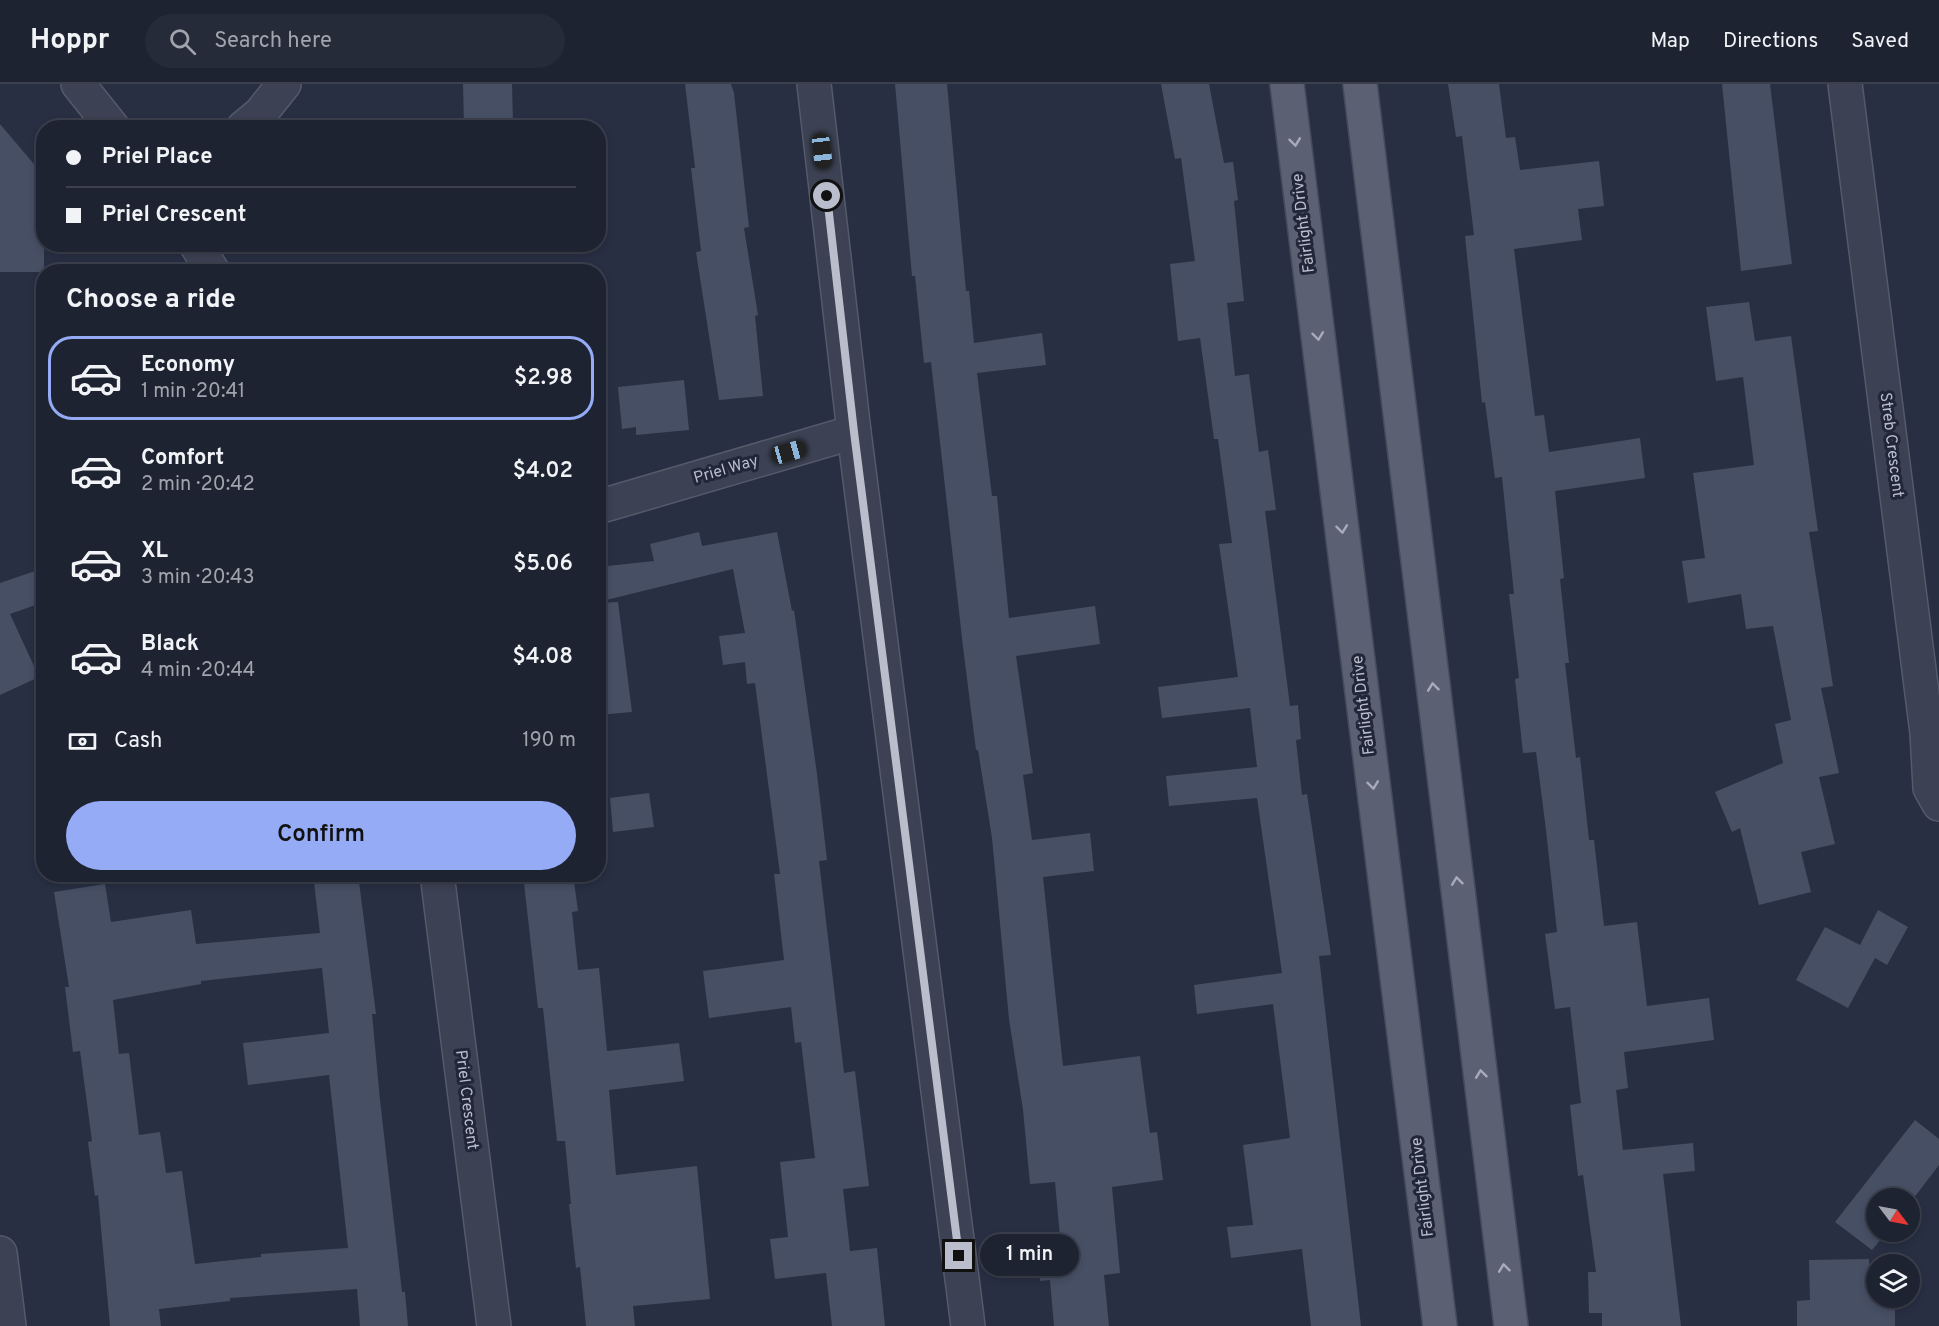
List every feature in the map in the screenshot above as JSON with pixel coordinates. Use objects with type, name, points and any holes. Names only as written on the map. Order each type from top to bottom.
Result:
[{"type":"main road","name":"Fairlight Drive","points":[[1287,84],[1440,1326]]},
{"type":"main road","points":[[1360,84],[1511,1326]]},
{"type":"street","points":[[78,84],[107,120]]},
{"type":"street","points":[[253,120],[284,84]]},
{"type":"street","points":[[814,84],[854,432],[968,1326]]},
{"type":"street","name":"Streb Crescent","points":[[1845,84],[1927,733],[1930,788],[1939,804]]},
{"type":"street","name":"Priel Way","points":[[606,505],[854,432]]},
{"type":"street","name":"Priel Crescent","points":[[438,882],[494,1326]]},
{"type":"street","points":[[0,1253],[9,1326]]},
{"type":"building","points":[[463,84],[512,84],[513,120],[464,120]]},
{"type":"building","points":[[685,84],[731,84],[734,93],[749,227],[744,228],[758,315],[755,316],[763,396],[719,400],[696,252],[701,251],[691,168],[695,168]]},
{"type":"building","points":[[895,84],[947,84],[966,291],[969,291],[974,343],[1042,333],[1046,365],[977,373],[992,496],[997,496],[1009,618],[1095,606],[1100,644],[1016,656],[1033,773],[1023,775],[1032,840],[1090,833],[1094,871],[1043,877],[1063,1066],[1140,1056],[1150,1133],[1157,1132],[1163,1180],[1112,1187],[1120,1273],[1104,1275],[1109,1326],[1054,1326],[1050,1280],[1040,1281],[1037,1251],[1061,1248],[1055,1182],[1030,1184],[1023,1110],[1009,1019],[992,838],[978,750],[976,750],[931,362],[924,363],[915,276],[912,276]]},
{"type":"building","points":[[1161,84],[1209,84],[1224,163],[1233,162],[1238,200],[1234,201],[1244,301],[1227,303],[1235,376],[1249,374],[1259,452],[1268,450],[1276,510],[1265,511],[1290,706],[1298,705],[1301,739],[1296,740],[1302,795],[1307,794],[1331,955],[1319,956],[1361,1326],[1311,1326],[1302,1249],[1231,1258],[1227,1227],[1253,1225],[1243,1145],[1290,1138],[1273,1004],[1197,1014],[1194,985],[1282,973],[1257,798],[1169,806],[1166,776],[1257,767],[1250,708],[1162,718],[1158,687],[1238,677],[1219,544],[1232,543],[1218,439],[1214,439],[1200,338],[1178,341],[1170,264],[1195,261],[1181,158],[1175,159]]},
{"type":"building","points":[[1448,84],[1499,84],[1506,138],[1515,137],[1520,170],[1599,161],[1604,206],[1578,209],[1582,240],[1514,249],[1535,416],[1544,415],[1549,452],[1640,438],[1645,478],[1555,491],[1564,578],[1560,579],[1569,663],[1565,663],[1576,758],[1580,757],[1589,840],[1594,840],[1604,926],[1637,922],[1647,1006],[1709,998],[1714,1040],[1624,1052],[1628,1088],[1616,1090],[1623,1150],[1693,1143],[1695,1171],[1663,1174],[1681,1326],[1602,1326],[1602,1313],[1589,1313],[1588,1272],[1596,1272],[1583,1175],[1578,1176],[1570,1105],[1581,1103],[1570,1007],[1555,1009],[1545,934],[1557,932],[1546,830],[1536,752],[1523,753],[1515,679],[1519,678],[1509,594],[1514,594],[1502,477],[1495,478],[1485,402],[1482,403],[1465,236],[1474,235],[1462,136],[1456,137]]},
{"type":"building","points":[[1722,84],[1770,84],[1792,264],[1741,271]]},
{"type":"building","points":[[0,124],[36,167],[36,252],[44,252],[44,264],[36,264],[36,272],[0,272]]},
{"type":"building","points":[[1749,302],[1755,341],[1791,336],[1818,531],[1809,532],[1833,686],[1821,688],[1839,773],[1819,777],[1835,844],[1801,852],[1811,892],[1759,905],[1740,828],[1732,832],[1715,792],[1783,763],[1775,724],[1791,720],[1773,626],[1746,629],[1741,594],[1688,603],[1682,561],[1705,558],[1693,473],[1754,465],[1743,377],[1716,381],[1706,307]]},
{"type":"building","points":[[684,380],[689,430],[636,435],[636,427],[622,429],[618,387]]},
{"type":"building","points":[[699,532],[702,546],[777,532],[792,611],[794,610],[817,774],[827,860],[819,861],[844,1073],[855,1071],[869,1186],[843,1189],[850,1251],[877,1248],[885,1326],[832,1326],[826,1273],[775,1279],[770,1239],[788,1237],[780,1162],[815,1158],[801,1042],[795,1043],[791,1007],[709,1018],[703,971],[784,960],[774,874],[780,874],[755,683],[747,684],[745,662],[723,665],[719,636],[745,633],[733,569],[606,600],[606,566],[654,561],[650,544]]},
{"type":"building","points":[[36,571],[36,605],[10,614],[36,670],[36,678],[0,695],[0,583]]},
{"type":"building","points":[[618,602],[632,712],[606,714],[606,603]]},
{"type":"building","points":[[649,793],[654,827],[613,832],[610,798]]},
{"type":"building","points":[[314,882],[359,882],[376,1014],[372,1014],[380,1100],[408,1326],[360,1326],[357,1289],[230,1298],[230,1301],[159,1309],[161,1326],[110,1326],[98,1195],[95,1196],[88,1142],[92,1141],[80,1051],[73,1052],[65,987],[69,987],[54,892],[105,884],[111,922],[191,910],[196,944],[320,933]],"holes":[[[322,968],[329,1033],[243,1043],[248,1085],[329,1075],[348,1248],[261,1254],[261,1257],[195,1264],[182,1171],[166,1173],[160,1132],[139,1135],[129,1053],[119,1054],[113,1000],[201,984],[201,981]]]},
{"type":"building","points":[[524,882],[574,882],[578,911],[572,912],[578,970],[599,968],[607,1051],[679,1043],[684,1081],[609,1090],[616,1175],[697,1166],[710,1299],[633,1306],[635,1326],[586,1326],[580,1267],[576,1268],[565,1141],[557,1141],[543,1008],[538,1008]]},
{"type":"building","points":[[1878,910],[1908,927],[1887,965],[1875,958],[1848,1008],[1796,980],[1825,927],[1860,945]]},
{"type":"building","points":[[1915,1120],[1939,1139],[1939,1165],[1920,1190],[1920,1188],[1866,1188],[1866,1242],[1879,1242],[1872,1250],[1835,1222]]},
{"type":"building","points":[[1866,1259],[1866,1308],[1895,1308],[1895,1326],[1797,1326],[1797,1301],[1810,1300],[1809,1260]]},
{"type":"route","points":[[827,196],[854,432],[959,1256]]}]
